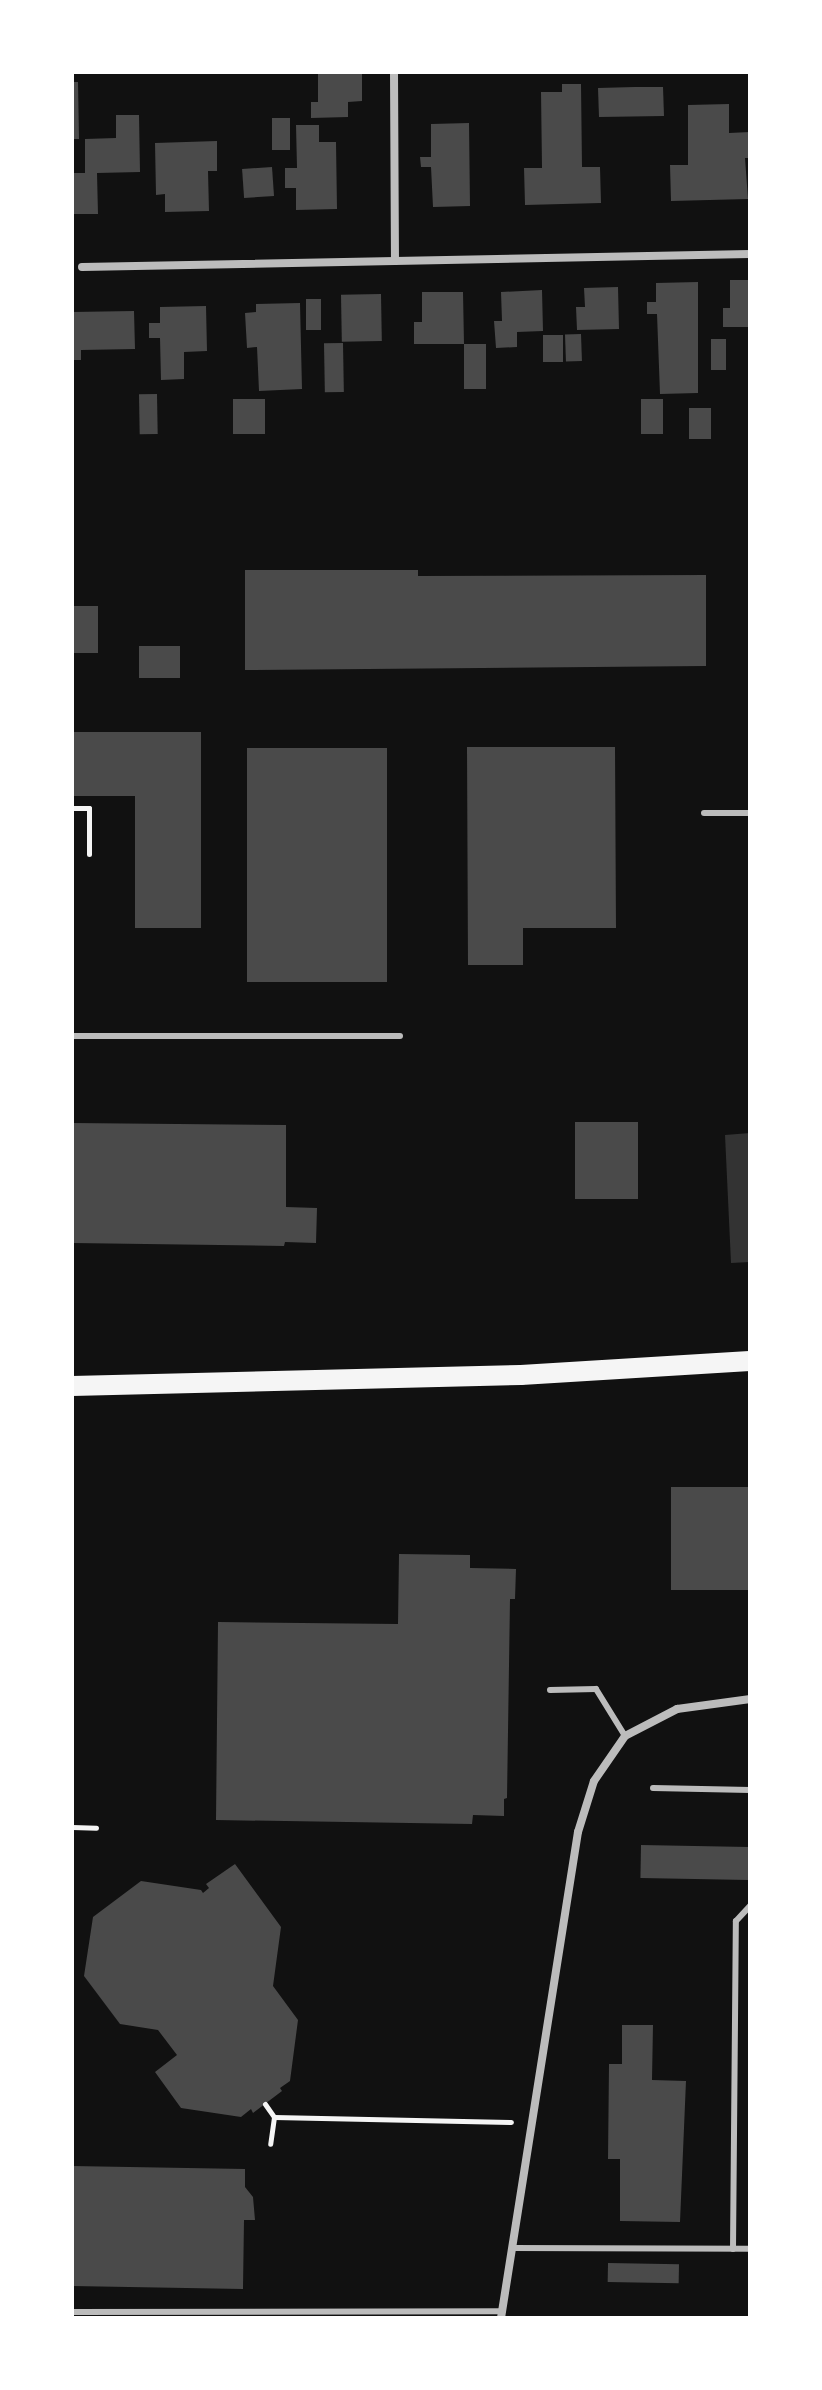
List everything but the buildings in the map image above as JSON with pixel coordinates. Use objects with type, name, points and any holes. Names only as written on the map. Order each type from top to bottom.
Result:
[{"type":"main road","points":[[72,1386],[521,1375],[750,1361]]},
{"type":"street","points":[[394,72],[395,261]]},
{"type":"street","points":[[82,267],[750,254]]},
{"type":"street","points":[[502,2315],[578,1832],[594,1781],[625,1736],[677,1709],[750,1699]]},
{"type":"lane","points":[[704,813],[750,813]]},
{"type":"lane","points":[[72,1036],[400,1036]]},
{"type":"lane","points":[[550,1690],[596,1689],[625,1736]]},
{"type":"lane","points":[[653,1788],[750,1790]]},
{"type":"lane","points":[[733,2249],[736,1921],[750,1906]]},
{"type":"lane","points":[[512,2248],[750,2249]]},
{"type":"lane","points":[[72,2312],[502,2315]]},
{"type":"path","points":[[72,808],[89,808],[89,854]]},
{"type":"path","points":[[72,1827],[96,1828]]},
{"type":"path","points":[[265,2104],[274,2117],[270,2144]]},
{"type":"path","points":[[274,2117],[532,2122]]},
{"type":"shaded area","points":[[750,1133],[750,1262],[731,1263],[725,1135]]}]
